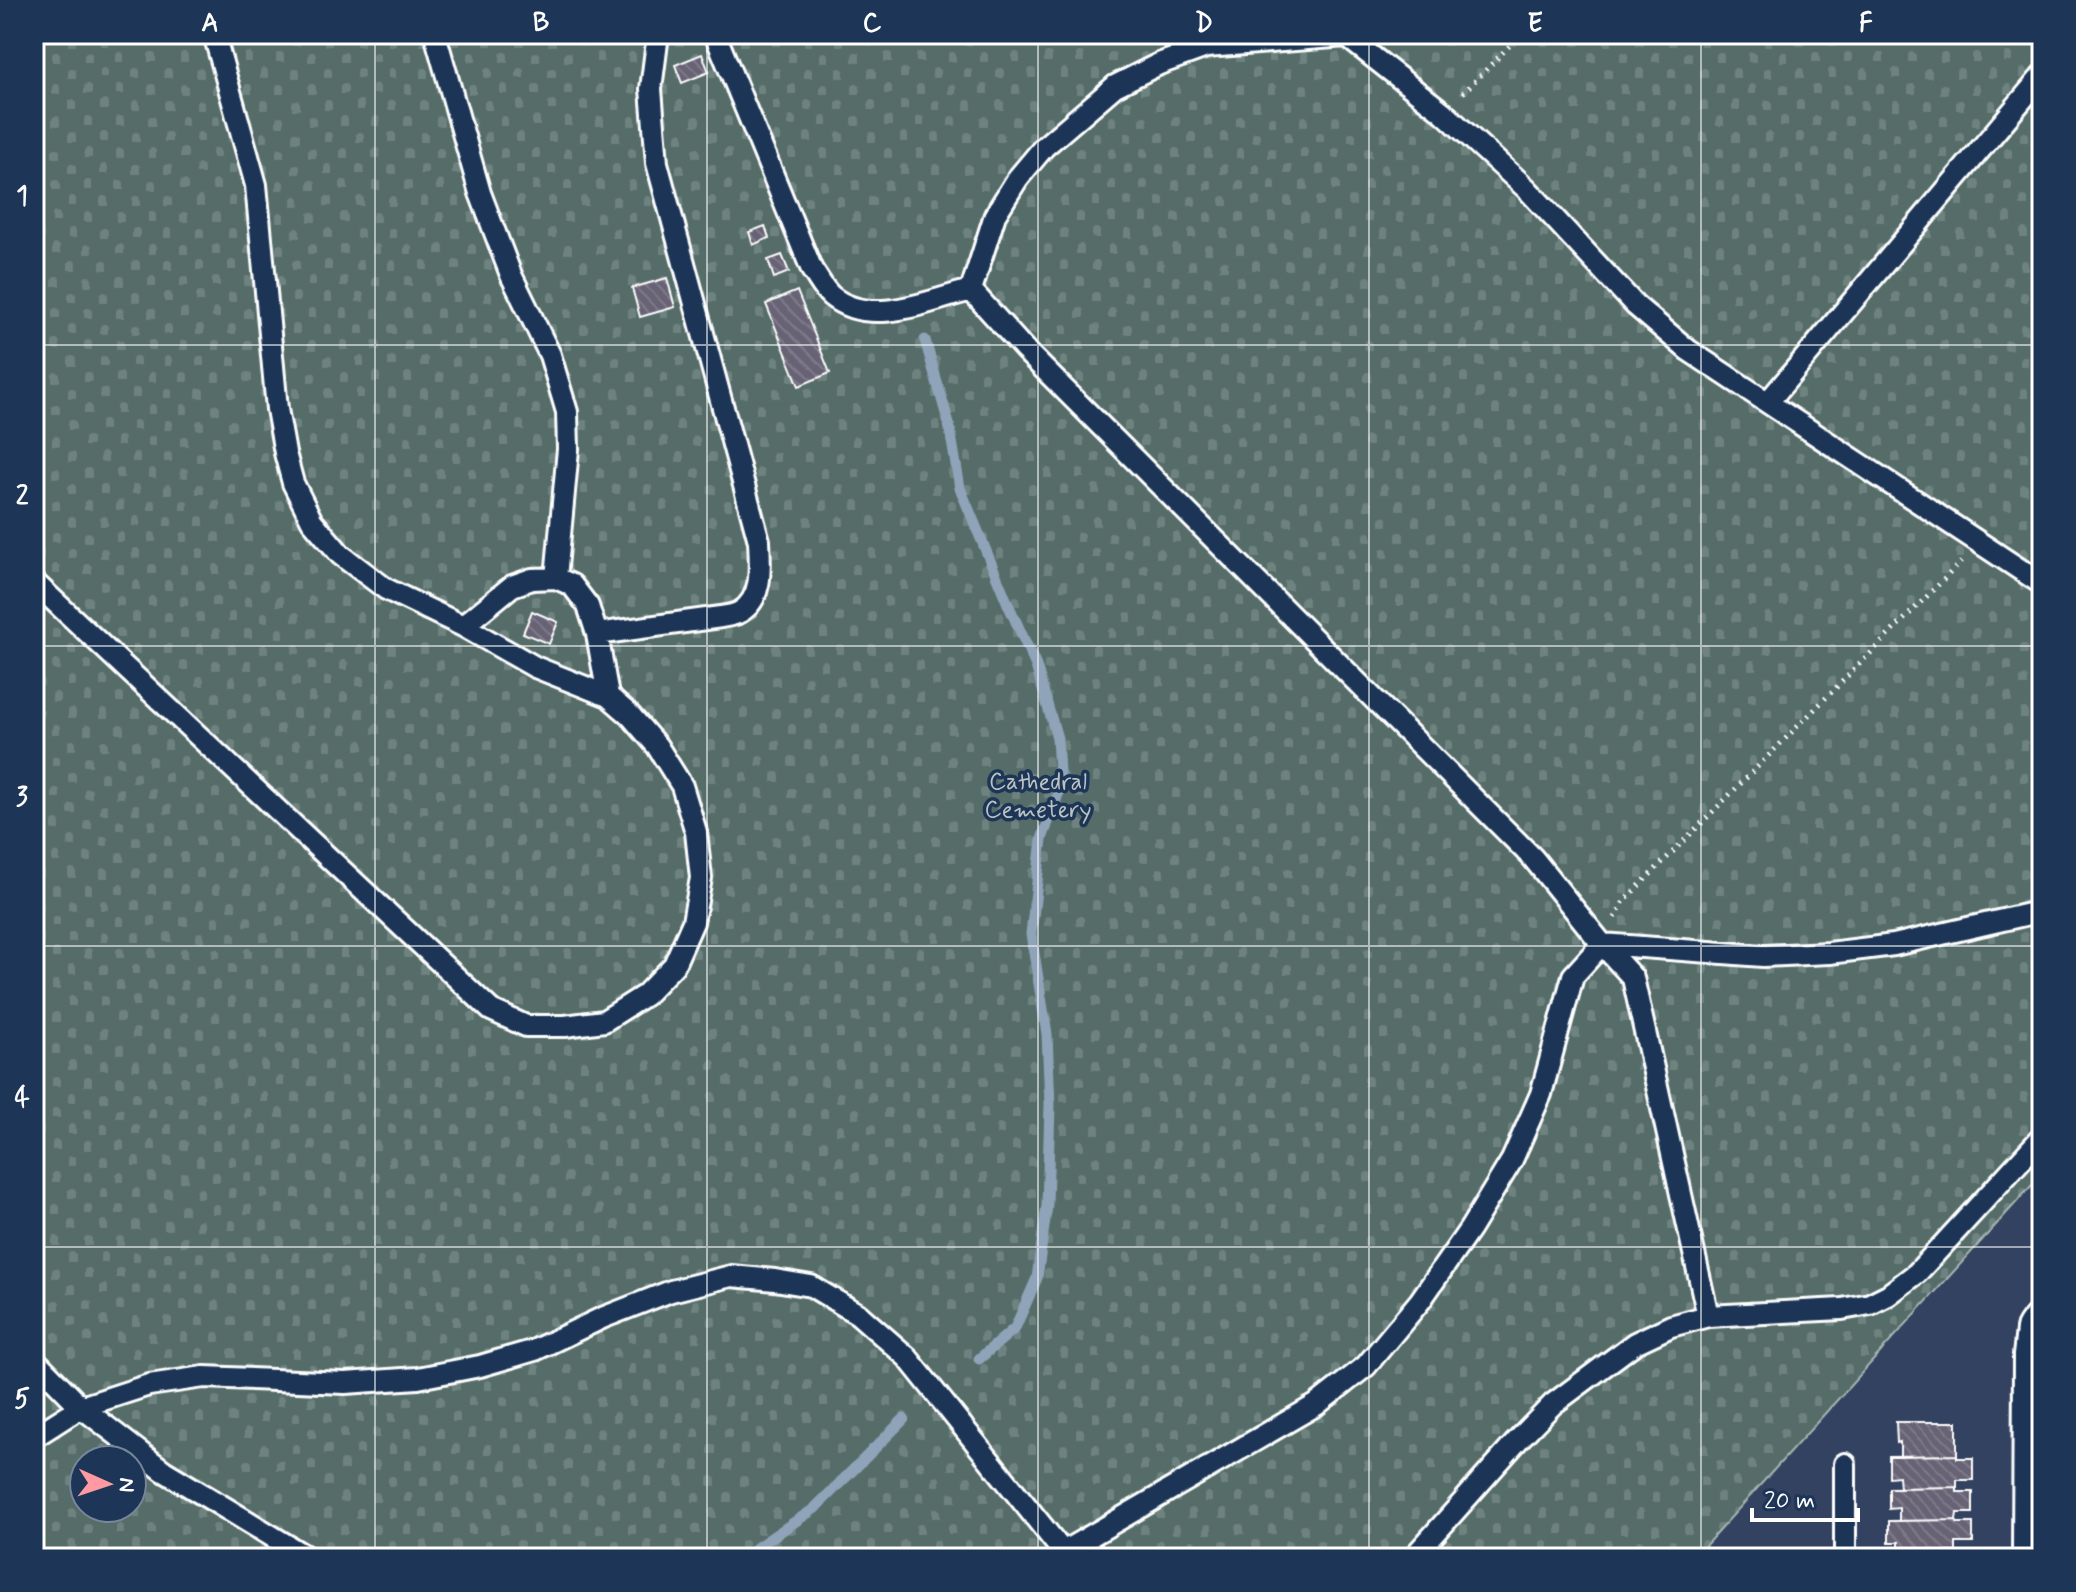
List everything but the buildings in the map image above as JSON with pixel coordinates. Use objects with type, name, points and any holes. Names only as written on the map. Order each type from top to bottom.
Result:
[{"type":"street","points":[[2036,1546],[2034,1356],[2037,1330],[2042,1323]]},
{"type":"lane","points":[[34,582],[491,1010],[526,1026],[565,1026],[604,1021],[645,995],[674,965],[693,922],[701,878],[696,832],[682,786],[657,746],[630,715],[608,696],[535,667],[463,626],[386,589],[341,555],[312,521],[293,483],[277,409],[256,185],[214,34]]},
{"type":"lane","points":[[435,34],[480,193],[511,275],[550,355],[567,412],[568,449],[556,578]]},
{"type":"lane","points":[[597,634],[740,612],[754,598],[760,573],[759,541],[657,163],[651,89],[658,34]]},
{"type":"lane","points":[[715,34],[812,270],[830,295],[856,310],[891,311],[971,290]]},
{"type":"lane","points":[[971,290],[995,215],[1018,178],[1044,147],[1115,86],[1159,64],[1206,47],[1346,35],[1444,113],[1527,189],[1635,305],[1688,350],[2042,584]]},
{"type":"lane","points":[[1768,402],[2042,76]]},
{"type":"lane","points":[[971,290],[1025,350],[1533,858],[1633,978],[1708,1316]]},
{"type":"lane","points":[[463,626],[512,586],[532,579],[556,578],[572,585],[588,606],[597,634],[608,696]]},
{"type":"lane","points":[[1602,944],[1763,956],[1829,953],[1894,945],[2042,911]]},
{"type":"lane","points":[[34,1437],[81,1407],[149,1385],[204,1377],[345,1383],[418,1378],[480,1366],[535,1350],[602,1318],[671,1291],[731,1276],[787,1282],[811,1286],[858,1314],[907,1357],[1060,1555],[1316,1405],[1366,1366],[1420,1301],[1470,1229],[1512,1160],[1541,1094],[1573,976],[1602,944]]},
{"type":"lane","points":[[1413,1558],[1553,1404],[1635,1343],[1671,1326],[1708,1316],[1842,1309],[1870,1304],[1888,1295],[1917,1273],[2042,1137]]},
{"type":"lane","points":[[34,1359],[81,1407],[164,1471],[308,1558]]},
{"type":"lane","points":[[1845,1464],[1845,1558]]},
{"type":"path","points":[[1444,113],[1521,34]]},
{"type":"path","points":[[1602,944],[1624,901],[1980,543]]},
{"type":"green space","name":"Cathedral Cemetery","points":[[34,34],[2042,34],[2042,1174],[1694,1558],[34,1558]]},
{"type":"waterway","points":[[925,340],[949,424],[960,488],[1036,666],[1057,738],[1060,789],[1042,839],[1031,934],[1047,1034],[1050,1105],[1047,1205],[1037,1278],[1015,1328],[979,1359]]},
{"type":"waterway","points":[[748,1558],[756,1548],[814,1509],[904,1419]]}]
